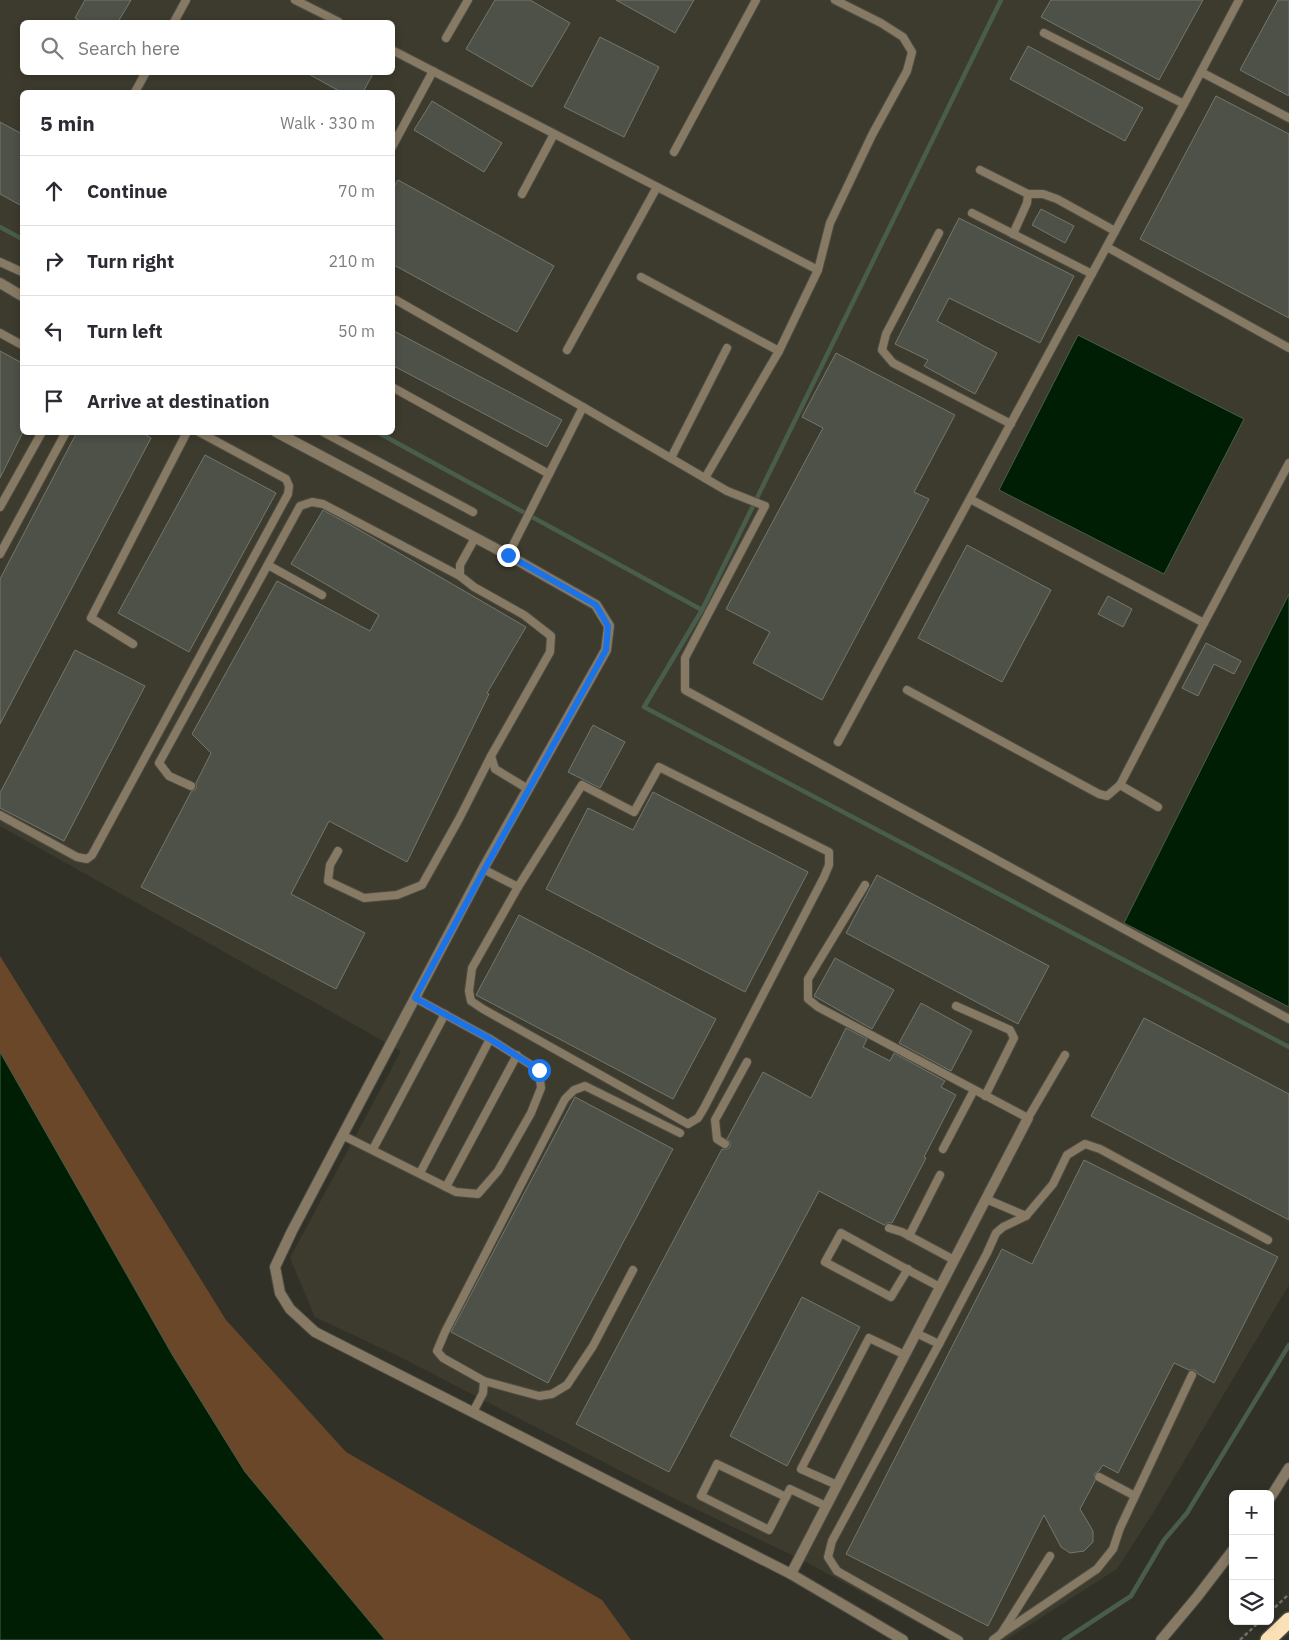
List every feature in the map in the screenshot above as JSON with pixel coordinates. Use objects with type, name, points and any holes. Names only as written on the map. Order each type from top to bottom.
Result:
[{"type":"highway","points":[[1268,1640],[1288,1622]]},
{"type":"street","points":[[0,284],[20,295]]},
{"type":"street","points":[[282,435],[508,555],[596,605],[608,626],[606,650],[484,870],[292,1230],[275,1267],[280,1293],[290,1309],[315,1332],[791,1574],[903,1640]]},
{"type":"street","points":[[791,1574],[1028,1118]]},
{"type":"street","points":[[1274,1492],[1289,1468]]},
{"type":"street","points":[[1161,1640],[1229,1555]]},
{"type":"lane","points":[[175,20],[186,0]]},
{"type":"lane","points":[[295,0],[335,20]]},
{"type":"lane","points":[[446,38],[468,0]]},
{"type":"lane","points":[[674,152],[756,0]]},
{"type":"lane","points":[[706,478],[779,351],[818,270],[830,223],[872,135],[907,71],[912,52],[903,37],[835,0]]},
{"type":"lane","points":[[838,742],[1239,0]]},
{"type":"lane","points":[[1044,33],[1184,104]]},
{"type":"lane","points":[[395,52],[818,270]]},
{"type":"lane","points":[[395,141],[433,71]]},
{"type":"lane","points":[[1201,72],[1289,118]]},
{"type":"lane","points":[[137,90],[144,75]]},
{"type":"lane","points":[[522,194],[554,134]]},
{"type":"lane","points":[[980,170],[1028,194],[1043,194],[1057,199],[1115,231]]},
{"type":"lane","points":[[567,350],[657,187]]},
{"type":"lane","points":[[1013,234],[1027,203],[1028,194]]},
{"type":"lane","points":[[972,213],[1092,274]]},
{"type":"lane","points":[[939,233],[886,334],[882,350],[893,363],[1010,424]]},
{"type":"lane","points":[[1106,247],[1289,348]]},
{"type":"lane","points":[[0,262],[20,271]]},
{"type":"lane","points":[[641,277],[779,351]]},
{"type":"lane","points":[[395,300],[727,490],[765,506],[685,658],[685,690],[1289,1019]]},
{"type":"lane","points":[[0,333],[20,344]]},
{"type":"lane","points":[[671,458],[727,348]]},
{"type":"lane","points":[[395,389],[549,474]]},
{"type":"lane","points":[[508,555],[583,407]]},
{"type":"lane","points":[[0,507],[40,435]]},
{"type":"lane","points":[[0,554],[64,435]]},
{"type":"lane","points":[[133,644],[91,618],[185,435]]},
{"type":"lane","points":[[0,815],[78,856],[87,859],[92,855],[288,494],[289,486],[286,479],[205,435]]},
{"type":"lane","points":[[329,435],[473,512]]},
{"type":"lane","points":[[907,690],[1099,794],[1106,796],[1120,785],[1289,463]]},
{"type":"lane","points":[[970,499],[1204,624]]},
{"type":"lane","points":[[191,786],[169,776],[159,763],[300,506],[312,502],[323,504],[460,576],[474,587],[524,616],[551,636],[550,652],[422,884],[397,895],[364,898],[328,882],[330,865],[338,851]]},
{"type":"lane","points":[[460,576],[460,565],[475,538]]},
{"type":"lane","points":[[268,565],[322,595]]},
{"type":"lane","points":[[491,756],[495,769],[528,790]]},
{"type":"lane","points":[[659,767],[829,852],[829,865],[819,886],[704,1108],[698,1118],[688,1124],[482,1009],[472,1001],[469,991],[472,968],[518,887],[582,785],[634,812],[659,767]]},
{"type":"lane","points":[[1120,785],[1158,807]]},
{"type":"lane","points":[[484,870],[518,887]]},
{"type":"lane","points":[[865,886],[808,979],[808,999],[818,1007],[1028,1118],[1065,1055]]},
{"type":"lane","points":[[342,1134],[456,1192],[478,1194],[498,1170],[531,1113],[541,1088],[539,1070],[490,1039],[415,998]]},
{"type":"lane","points":[[956,1006],[1010,1030],[1014,1038],[985,1096]]},
{"type":"lane","points":[[373,1149],[444,1014]]},
{"type":"lane","points":[[420,1173],[490,1039]]},
{"type":"lane","points":[[446,1187],[517,1055]]},
{"type":"lane","points":[[725,1144],[717,1139],[715,1120],[747,1062]]},
{"type":"lane","points":[[633,1270],[593,1346],[567,1385],[552,1394],[539,1396],[484,1381],[443,1358],[438,1351],[445,1332],[565,1099],[574,1090],[585,1086],[680,1133]]},
{"type":"lane","points":[[943,1149],[974,1090]]},
{"type":"lane","points":[[959,1640],[837,1571],[828,1558],[832,1542],[939,1344],[996,1233],[1003,1226],[1026,1216],[1053,1184],[1067,1155],[1085,1144],[1100,1149],[1268,1240]]},
{"type":"lane","points":[[909,1236],[940,1174]]},
{"type":"lane","points":[[986,1199],[1026,1216]]},
{"type":"lane","points":[[890,1228],[954,1260]]},
{"type":"lane","points":[[908,1269],[891,1297],[825,1262],[841,1233],[908,1269],[940,1287]]},
{"type":"lane","points":[[916,1333],[939,1344]]},
{"type":"lane","points":[[837,1485],[802,1470],[869,1338],[905,1355]]},
{"type":"lane","points":[[993,1640],[1097,1569],[1113,1549],[1120,1528],[1192,1375]]},
{"type":"lane","points":[[473,1412],[483,1393],[484,1381]]},
{"type":"lane","points":[[786,1497],[717,1464],[700,1496],[769,1530],[786,1497],[790,1489],[826,1506]]},
{"type":"lane","points":[[1099,1477],[1135,1496]]},
{"type":"lane","points":[[1001,1634],[1050,1556]]},
{"type":"path","points":[[1274,1608],[1289,1594]]},
{"type":"path","points":[[1240,1640],[1256,1625]]},
{"type":"shaded area","points":[[0,0],[1289,0],[1289,1285],[1153,1513],[1117,1569],[1006,1640],[949,1640],[806,1562],[677,1500],[400,1357],[315,1317],[290,1258],[401,1051],[0,826]]},
{"type":"shaded area","points":[[1078,335],[1244,419],[1164,574],[999,490]]},
{"type":"shaded area","points":[[1289,594],[1289,1007],[1124,923]]},
{"type":"shaded area","points":[[0,956],[226,1320],[346,1452],[602,1600],[631,1640],[385,1640],[245,1472],[173,1356],[0,1052]]},
{"type":"shaded area","points":[[0,1052],[173,1356],[245,1472],[385,1640],[0,1640]]},
{"type":"building","points":[[85,0],[131,0],[119,20],[78,20],[75,18]]},
{"type":"building","points":[[495,0],[530,0],[570,23],[532,87],[466,49]]},
{"type":"building","points":[[616,0],[694,0],[675,33]]},
{"type":"building","points":[[1051,0],[1203,0],[1159,80],[1041,17]]},
{"type":"building","points":[[1278,0],[1289,0],[1289,96],[1240,70]]},
{"type":"building","points":[[600,37],[659,67],[624,137],[564,107]]},
{"type":"building","points":[[1028,46],[1143,108],[1125,141],[1010,79]]},
{"type":"building","points":[[310,75],[372,75],[364,90],[337,90]]},
{"type":"building","points":[[1216,96],[1289,134],[1289,318],[1140,239]]},
{"type":"building","points":[[432,101],[502,143],[484,172],[414,130]]},
{"type":"building","points":[[0,122],[20,133],[20,205],[0,194]]},
{"type":"building","points":[[398,180],[554,266],[517,332],[395,266],[395,185]]},
{"type":"building","points":[[1041,209],[1074,226],[1065,243],[1032,225]]},
{"type":"building","points":[[959,218],[1074,276],[1040,343],[949,298],[937,321],[997,353],[975,394],[924,366],[928,360],[895,344]]},
{"type":"building","points":[[395,332],[562,420],[547,447],[395,367]]},
{"type":"building","points":[[0,351],[20,362],[22,435],[0,478]]},
{"type":"building","points":[[836,353],[955,415],[914,492],[929,499],[822,700],[753,663],[770,632],[726,609],[823,428],[802,417]]},
{"type":"building","points":[[75,435],[146,435],[151,438],[0,724],[0,579]]},
{"type":"building","points":[[205,455],[276,493],[189,652],[118,613]]},
{"type":"building","points":[[323,510],[526,627],[487,693],[489,694],[407,862],[329,821],[291,894],[365,933],[336,989],[141,887],[191,792],[196,789],[196,783],[211,753],[192,734],[277,581],[370,631],[379,615],[291,564]]},
{"type":"building","points":[[967,545],[1051,590],[1002,682],[918,638]]},
{"type":"building","points":[[1108,596],[1132,609],[1123,627],[1098,614]]},
{"type":"building","points":[[1206,643],[1241,661],[1234,674],[1214,664],[1198,696],[1182,688]]},
{"type":"building","points":[[75,650],[145,686],[64,841],[0,808],[0,793]]},
{"type":"building","points":[[593,725],[625,742],[600,788],[568,772]]},
{"type":"building","points":[[653,792],[808,872],[745,992],[546,889],[588,808],[633,830]]},
{"type":"building","points":[[877,875],[1049,966],[1018,1024],[846,933]]},
{"type":"building","points":[[519,915],[716,1019],[673,1099],[476,995]]},
{"type":"building","points":[[835,958],[894,990],[872,1029],[814,996]]},
{"type":"building","points":[[921,1003],[972,1031],[951,1071],[899,1043]]},
{"type":"building","points":[[1144,1018],[1289,1094],[1289,1220],[1091,1116]]},
{"type":"building","points":[[846,1028],[867,1039],[863,1047],[890,1061],[894,1053],[945,1081],[941,1087],[956,1095],[892,1223],[884,1225],[819,1191],[669,1472],[576,1424],[722,1149],[730,1147],[730,1142],[727,1139],[763,1072],[811,1098]]},
{"type":"building","points":[[575,1097],[673,1149],[548,1383],[451,1332]]},
{"type":"building","points":[[1084,1160],[1278,1257],[1214,1383],[1198,1374],[1195,1370],[1189,1370],[1174,1363],[1118,1473],[1103,1465],[1094,1474],[1095,1481],[1080,1509],[1093,1531],[1093,1542],[1084,1551],[1070,1553],[1061,1547],[1044,1515],[988,1626],[846,1554],[1002,1249],[1032,1264]]},
{"type":"building","points":[[802,1297],[860,1327],[787,1466],[730,1436]]},
{"type":"waterway","points":[[702,610],[1001,0]]},
{"type":"waterway","points":[[0,227],[20,238]]},
{"type":"waterway","points":[[382,435],[702,610],[644,707],[1289,1047]]},
{"type":"waterway","points":[[1064,1640],[1131,1596],[1164,1540],[1187,1513],[1289,1345]]},
{"type":"route","points":[[508,555],[596,605],[608,626],[606,650],[415,998],[490,1039],[539,1070]]}]
